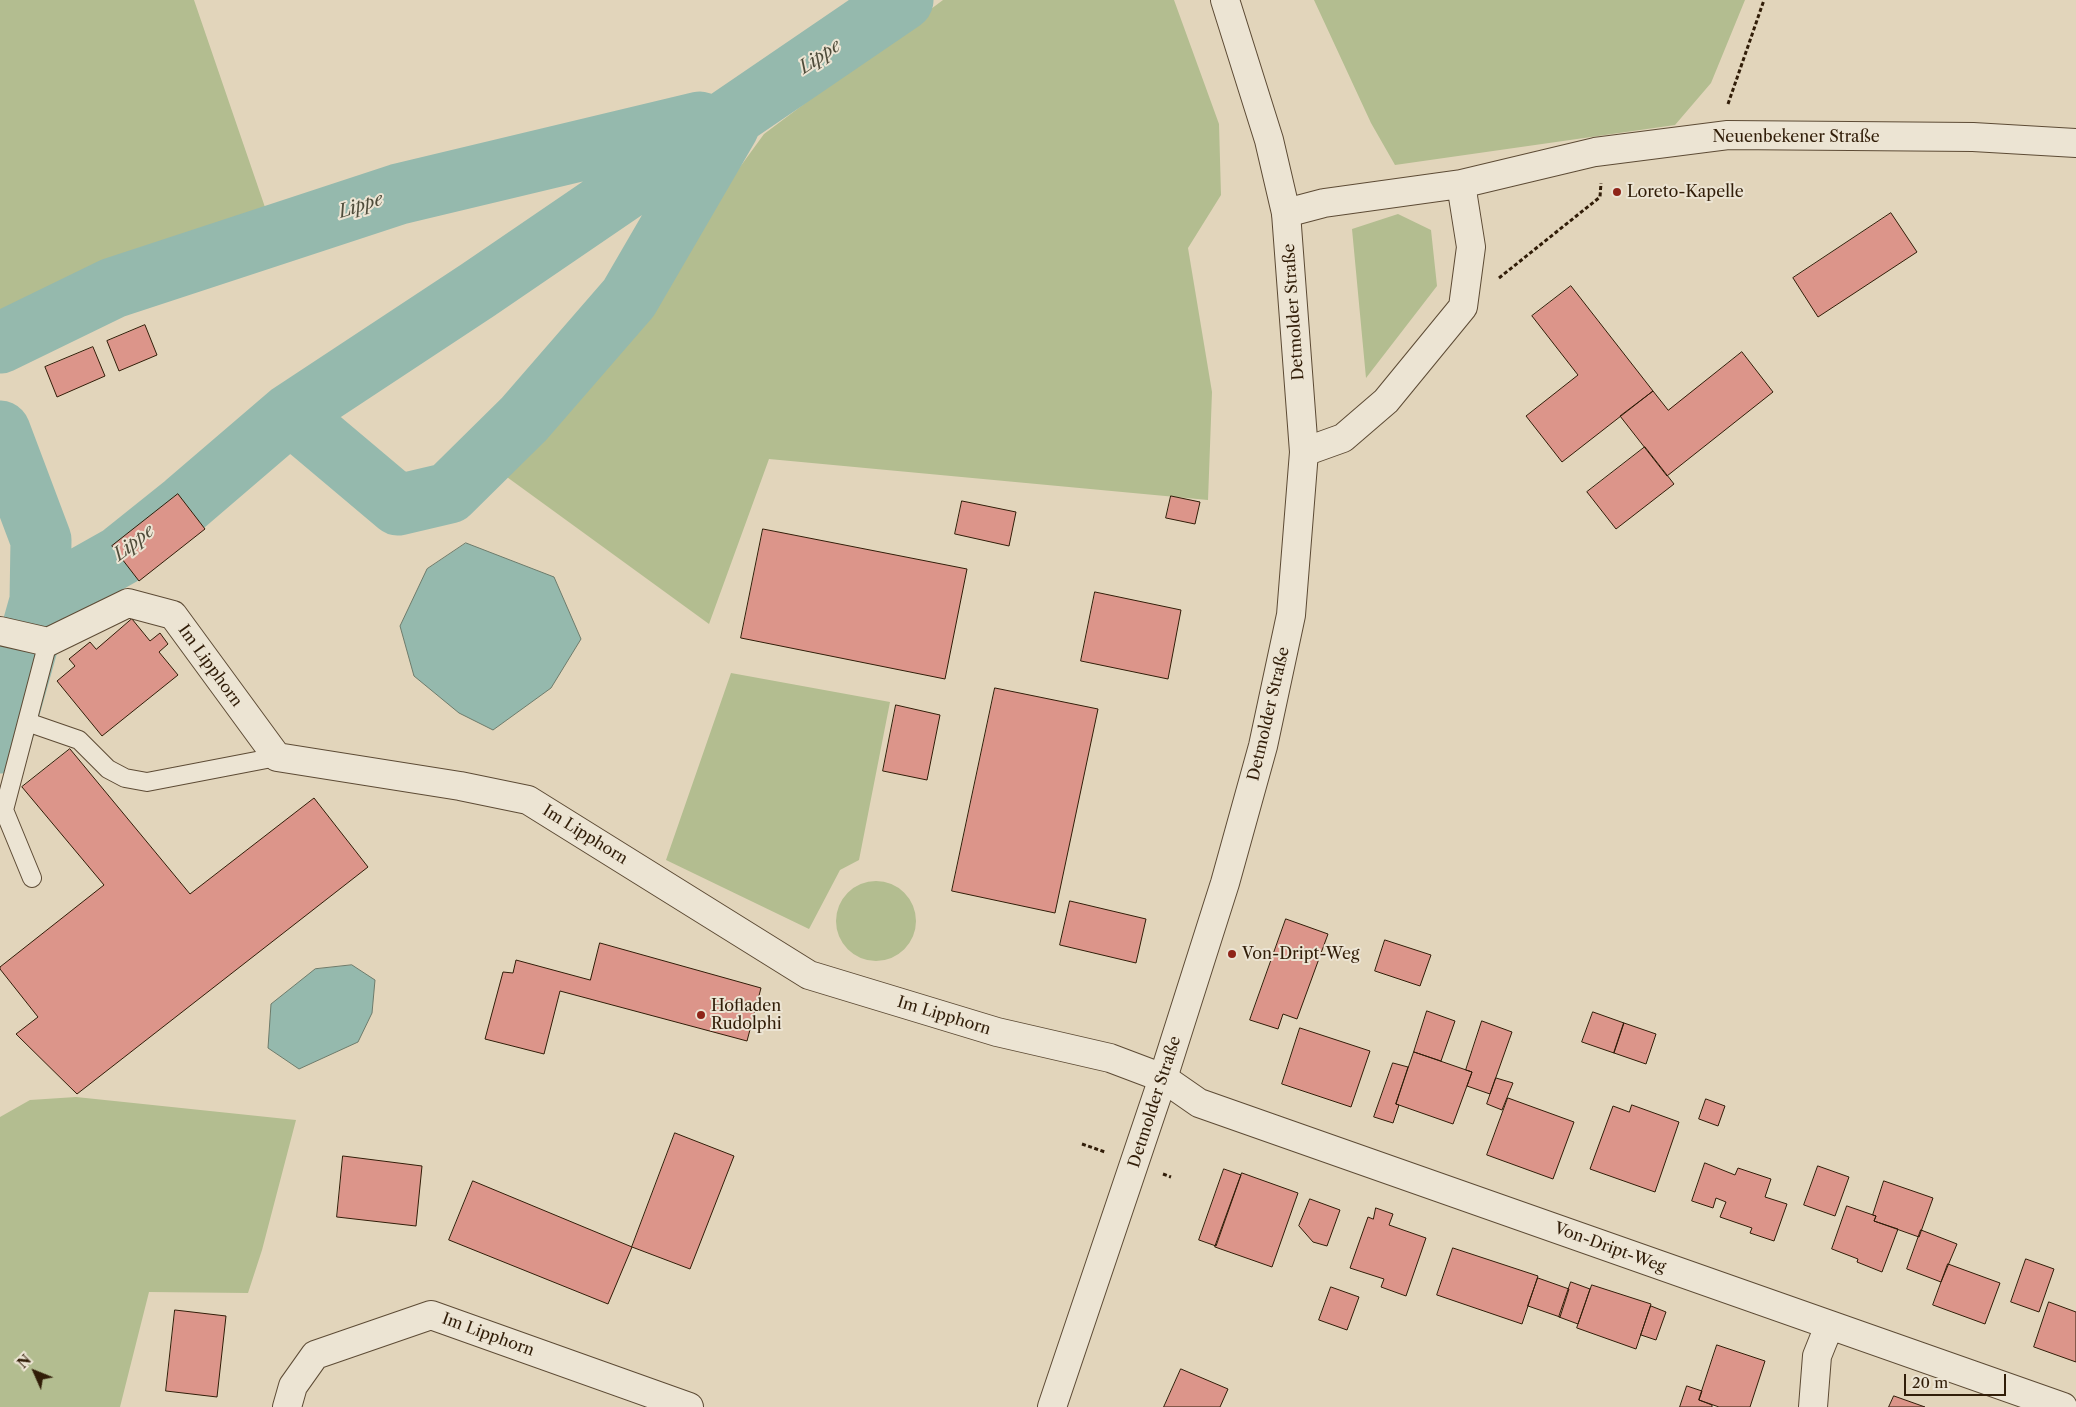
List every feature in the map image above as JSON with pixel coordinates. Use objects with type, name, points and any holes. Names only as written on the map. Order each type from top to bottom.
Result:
[{"type":"street","name":"Detmolder Straße","points":[[1052,1407],[1164,1078],[1225,883],[1263,746],[1291,615],[1304,452],[1286,213],[1269,140],[1225,0]]},
{"type":"street","name":"Neuenbekener Straße","points":[[1286,213],[1324,203],[1462,184],[1595,152],[1728,135],[1973,137],[2076,144]]},
{"type":"street","points":[[1304,452],[1343,438],[1386,401],[1463,307],[1470,247],[1462,184]]},
{"type":"street","name":"Im Lipphorn","points":[[48,642],[128,603],[173,615],[277,757],[460,786],[528,800],[809,975],[997,1032],[1110,1058],[1164,1078]]},
{"type":"street","points":[[0,631],[48,642]]},
{"type":"street","name":"Von-Dript-Weg","points":[[1164,1078],[1199,1104],[2063,1407]]},
{"type":"street","name":"Im Lipphorn","points":[[287,1407],[293,1386],[315,1355],[431,1315],[689,1407]]},
{"type":"street","points":[[1813,1407],[1817,1356],[1829,1326]]},
{"type":"lane","points":[[32,878],[4,810],[48,642]]},
{"type":"lane","points":[[27,722],[79,740],[108,769],[125,778],[148,782],[277,757]]},
{"type":"path","points":[[1728,135],[1728,105],[1764,0]]},
{"type":"path","points":[[1463,307],[1600,197],[1601,183],[1595,152]]},
{"type":"green space","points":[[0,0],[194,0],[268,216],[100,279],[0,325]]},
{"type":"green space","points":[[943,0],[1174,0],[1219,124],[1221,195],[1188,248],[1212,392],[1208,500],[769,459],[709,624],[500,472],[588,376],[764,134]]},
{"type":"green space","points":[[1314,0],[1745,0],[1711,83],[1675,125],[1395,165],[1371,123]]},
{"type":"green space","points":[[1398,214],[1431,230],[1437,286],[1366,378],[1352,229]]},
{"type":"green space","points":[[731,673],[890,702],[859,860],[840,870],[809,929],[666,860]]},
{"type":"green space","points":[[876,881],[891,884],[904,893],[913,906],[916,921],[913,936],[904,949],[891,958],[876,961],[861,958],[848,949],[839,936],[836,921],[839,906],[848,893],[861,884]]},
{"type":"green space","points":[[76,1097],[296,1120],[262,1250],[248,1293],[149,1292],[120,1407],[0,1407],[0,1117],[30,1100]]},
{"type":"water","points":[[466,543],[554,577],[581,639],[551,688],[493,730],[459,713],[414,676],[400,626],[427,569]]},
{"type":"water","points":[[352,965],[375,980],[372,1013],[358,1042],[299,1069],[268,1048],[271,1004],[315,969]]},
{"type":"building","points":[[1891,213],[1917,252],[1818,317],[1793,278]]},
{"type":"building","points":[[1571,286],[1653,391],[1562,462],[1526,416],[1578,375],[1532,316]]},
{"type":"building","points":[[145,325],[157,355],[119,371],[107,341]]},
{"type":"building","points":[[93,347],[105,376],[57,397],[45,367]]},
{"type":"building","points":[[1742,352],[1773,392],[1667,476],[1620,416],[1653,391],[1668,410]]},
{"type":"building","points":[[1645,447],[1674,484],[1616,529],[1587,492]]},
{"type":"building","points":[[178,494],[205,529],[139,581],[112,546]]},
{"type":"building","points":[[1171,496],[1200,502],[1195,524],[1166,518]]},
{"type":"building","points":[[962,501],[1016,512],[1009,546],[955,534]]},
{"type":"building","points":[[763,529],[967,569],[945,679],[741,638]]},
{"type":"building","points":[[1095,592],[1181,610],[1168,679],[1081,661]]},
{"type":"building","points":[[132,619],[150,641],[160,633],[168,644],[159,652],[178,675],[102,736],[57,681],[75,666],[69,659],[90,642],[96,649]]},
{"type":"building","points":[[995,688],[1098,709],[1055,913],[952,891]]},
{"type":"building","points":[[896,705],[940,715],[927,780],[883,771]]},
{"type":"building","points":[[70,749],[190,894],[314,798],[368,867],[77,1094],[16,1034],[38,1017],[0,969],[0,967],[104,885],[22,787]]},
{"type":"building","points":[[1070,901],[1146,919],[1136,963],[1060,945]]},
{"type":"building","points":[[1286,919],[1328,934],[1297,1019],[1283,1014],[1278,1029],[1250,1020]]},
{"type":"building","points":[[1385,940],[1431,955],[1420,986],[1375,971]]},
{"type":"building","name":"Hofladen Rudolphi","points":[[600,943],[761,988],[747,1041],[560,991],[544,1054],[485,1039],[503,972],[513,973],[516,960],[590,980]]},
{"type":"building","points":[[1427,1011],[1455,1021],[1441,1061],[1414,1052]]},
{"type":"building","points":[[1593,1012],[1624,1023],[1614,1053],[1582,1042]]},
{"type":"building","points":[[1482,1021],[1512,1032],[1490,1094],[1467,1086],[1472,1072],[1466,1070]]},
{"type":"building","points":[[1624,1023],[1656,1034],[1646,1064],[1614,1053]]},
{"type":"building","points":[[1300,1028],[1370,1051],[1351,1107],[1282,1084]]},
{"type":"building","points":[[1414,1052],[1472,1072],[1453,1124],[1396,1104]]},
{"type":"building","points":[[1393,1063],[1408,1067],[1396,1104],[1399,1105],[1393,1123],[1374,1117]]},
{"type":"building","points":[[1496,1078],[1513,1083],[1502,1110],[1487,1104]]},
{"type":"building","points":[[1508,1098],[1574,1122],[1553,1179],[1487,1155]]},
{"type":"building","points":[[1706,1099],[1725,1106],[1718,1126],[1699,1119]]},
{"type":"building","points":[[1632,1105],[1679,1122],[1655,1192],[1590,1169],[1613,1106],[1629,1112]]},
{"type":"building","points":[[675,1133],[734,1156],[690,1269],[632,1247]]},
{"type":"building","points":[[343,1156],[422,1166],[416,1226],[337,1217]]},
{"type":"building","points":[[1705,1163],[1735,1175],[1738,1168],[1771,1179],[1765,1197],[1787,1204],[1774,1241],[1750,1233],[1752,1228],[1720,1217],[1726,1202],[1716,1198],[1713,1208],[1692,1201]]},
{"type":"building","points":[[1818,1166],[1849,1177],[1835,1216],[1804,1205]]},
{"type":"building","points":[[1224,1169],[1241,1175],[1216,1246],[1199,1240]]},
{"type":"building","points":[[1242,1173],[1298,1193],[1272,1267],[1215,1247]]},
{"type":"building","points":[[473,1181],[632,1247],[608,1304],[449,1240]]},
{"type":"building","points":[[1884,1181],[1933,1198],[1919,1237],[1874,1221],[1876,1216],[1873,1215]]},
{"type":"building","points":[[1310,1199],[1340,1210],[1327,1246],[1313,1242],[1299,1226]]},
{"type":"building","points":[[1847,1206],[1876,1216],[1874,1221],[1898,1229],[1882,1272],[1857,1262],[1858,1259],[1832,1249]]},
{"type":"building","points":[[1376,1208],[1393,1214],[1389,1225],[1426,1238],[1406,1296],[1381,1287],[1384,1279],[1350,1268],[1368,1217],[1373,1219]]},
{"type":"building","points":[[1921,1230],[1957,1244],[1941,1282],[1907,1269]]},
{"type":"building","points":[[1453,1248],[1538,1276],[1522,1324],[1437,1295]]},
{"type":"building","points":[[2026,1259],[2054,1269],[2039,1312],[2011,1302]]},
{"type":"building","points":[[1948,1264],[2000,1283],[1985,1324],[1933,1305]]},
{"type":"building","points":[[1538,1278],[1569,1289],[1560,1317],[1528,1306]]},
{"type":"building","points":[[1571,1282],[1590,1289],[1578,1324],[1559,1317]]},
{"type":"building","points":[[1592,1285],[1651,1304],[1636,1349],[1577,1328]]},
{"type":"building","points":[[1331,1287],[1359,1297],[1347,1330],[1319,1320]]},
{"type":"building","points":[[2049,1302],[2076,1312],[2076,1362],[2034,1347]]},
{"type":"building","points":[[1651,1306],[1666,1312],[1656,1340],[1641,1335]]},
{"type":"building","points":[[175,1310],[226,1316],[217,1397],[166,1391]]},
{"type":"building","points":[[1717,1345],[1765,1361],[1750,1407],[1719,1407],[1699,1400]]},
{"type":"building","points":[[1181,1369],[1228,1389],[1220,1407],[1164,1407]]},
{"type":"building","points":[[1687,1386],[1702,1391],[1699,1400],[1712,1405],[1712,1407],[1680,1407]]},
{"type":"building","points":[[1894,1396],[1925,1407],[1889,1407]]},
{"type":"waterway","name":"Lippe","points":[[0,743],[40,601],[120,556],[185,504],[290,414],[478,290],[903,0]]},
{"type":"waterway","name":"Lippe","points":[[0,343],[113,288],[399,194],[700,122]]},
{"type":"waterway","name":"Lippe","points":[[290,414],[398,505],[449,493],[524,419],[629,298],[729,126]]},
{"type":"waterway","name":"Lippe","points":[[0,431],[41,540],[40,601]]},
{"type":"place","name":"Loreto-Kapelle","points":[[1617,192]]},
{"type":"place","name":"Von-Dript-Weg","points":[[1232,954]]},
{"type":"place","name":"Hofladen Rudolphi","points":[[701,1015]]}]
